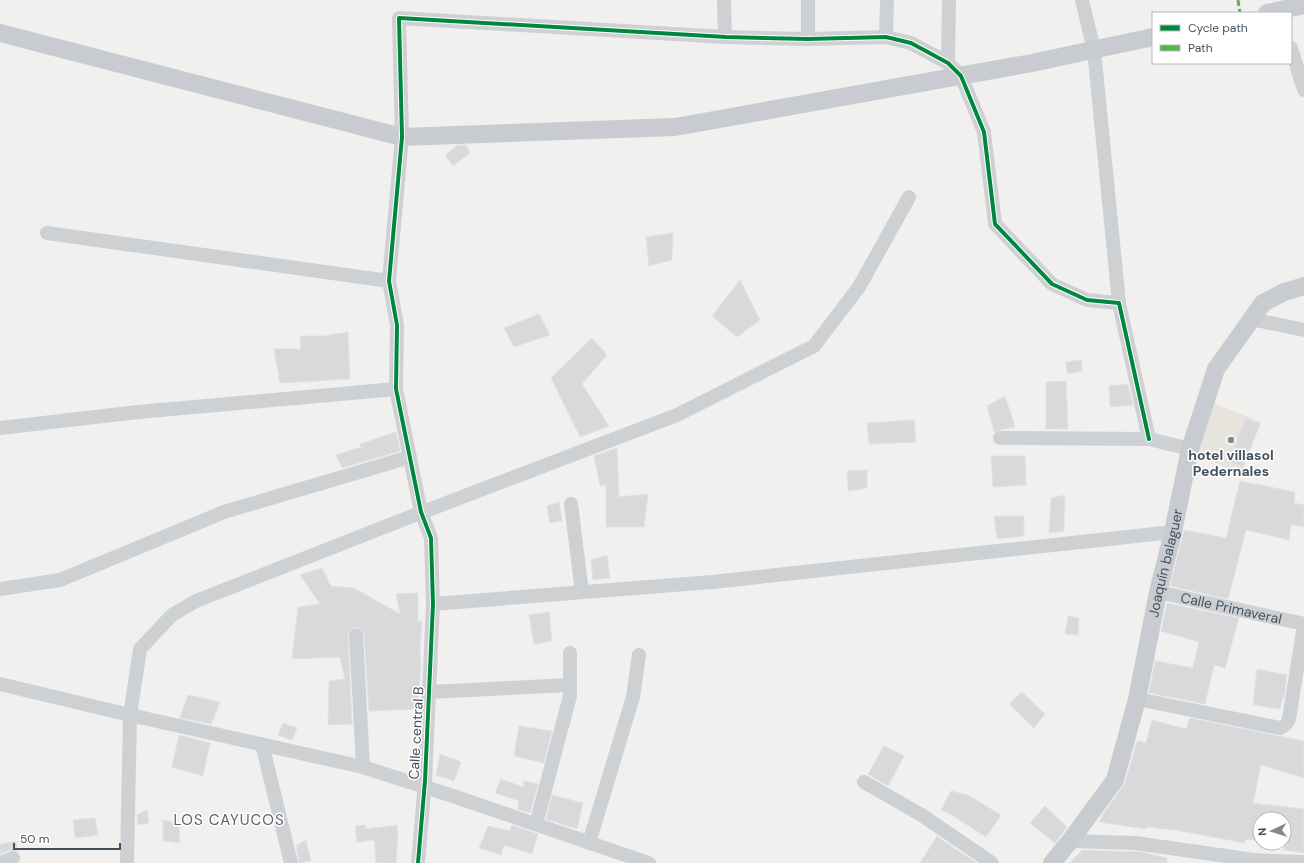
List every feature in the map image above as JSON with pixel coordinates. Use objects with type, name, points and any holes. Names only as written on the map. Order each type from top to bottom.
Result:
[{"type":"main road","points":[[1271,12],[1292,7]]},
{"type":"main road","points":[[0,33],[402,137],[675,126],[1032,63],[1152,37]]},
{"type":"main road","name":"Joaquín balaguer","points":[[1052,863],[1115,780],[1137,699],[1158,592],[1173,532],[1190,449],[1216,368],[1263,303],[1284,292],[1304,286]]},
{"type":"street","points":[[724,0],[725,37],[886,37],[911,43],[948,63],[961,76],[984,132],[995,224],[1052,284],[1087,300],[1119,303]]},
{"type":"street","points":[[808,0],[808,38]]},
{"type":"street","points":[[886,0],[886,37]]},
{"type":"street","points":[[948,63],[949,0]]},
{"type":"street","points":[[1082,0],[1094,50],[1119,303],[1149,439]]},
{"type":"street","name":"Calle central B","points":[[418,863],[425,781],[433,604],[431,538],[421,512],[396,389],[396,325],[389,281],[402,137],[399,18],[725,37]]},
{"type":"street","points":[[1292,51],[1304,90]]},
{"type":"street","points":[[127,863],[130,715],[140,649],[172,615],[196,601],[421,512],[677,415],[814,346],[859,287],[909,197]]},
{"type":"street","points":[[47,233],[389,281]]},
{"type":"street","points":[[1251,319],[1304,330]]},
{"type":"street","points":[[0,428],[138,412],[396,389]]},
{"type":"street","points":[[1000,438],[1149,439],[1190,449]]},
{"type":"street","points":[[0,589],[60,580],[224,512],[410,457]]},
{"type":"street","points":[[571,504],[582,592]]},
{"type":"street","points":[[433,604],[712,582],[1173,532]]},
{"type":"street","name":"Calle Primaveral","points":[[1158,592],[1304,624]]},
{"type":"street","points":[[1137,699],[1280,728],[1283,727],[1288,719],[1304,624]]},
{"type":"street","points":[[356,635],[363,767]]},
{"type":"street","points":[[536,824],[570,696],[570,653]]},
{"type":"street","points":[[589,842],[633,697],[639,655]]},
{"type":"street","points":[[0,684],[130,715],[363,767],[649,863]]},
{"type":"street","points":[[429,692],[570,684]]},
{"type":"street","points":[[262,744],[291,863]]},
{"type":"street","points":[[864,782],[923,816],[992,863]]},
{"type":"street","points":[[1070,841],[1135,843],[1233,860],[1304,862]]},
{"type":"shaded area","points":[[1214,403],[1261,422],[1241,474],[1197,455]]},
{"type":"building","points":[[458,145],[466,145],[470,153],[453,166],[445,155]]},
{"type":"building","points":[[673,233],[672,260],[649,266],[646,237]]},
{"type":"building","points":[[740,280],[760,320],[737,337],[712,316]]},
{"type":"building","points":[[539,314],[550,335],[514,347],[504,328]]},
{"type":"building","points":[[348,332],[350,379],[280,383],[274,349],[301,349],[300,336],[322,336]]},
{"type":"building","points":[[592,338],[607,355],[582,384],[609,426],[580,437],[551,378]]},
{"type":"building","points":[[1082,360],[1082,371],[1067,374],[1066,362]]},
{"type":"building","points":[[1066,381],[1068,429],[1046,429],[1046,382]]},
{"type":"building","points":[[1128,384],[1133,405],[1110,407],[1109,386]]},
{"type":"building","points":[[1005,396],[1015,427],[994,432],[987,406]]},
{"type":"building","points":[[1245,418],[1260,424],[1243,467],[1230,462]]},
{"type":"building","points":[[914,420],[916,442],[869,444],[867,423]]},
{"type":"building","points":[[396,432],[400,451],[342,468],[336,455],[361,447],[360,444]]},
{"type":"building","points":[[617,448],[619,497],[648,494],[644,527],[606,527],[606,485],[600,486],[594,456]]},
{"type":"building","points":[[991,456],[1025,456],[1026,485],[993,487]]},
{"type":"building","points":[[867,470],[867,488],[848,491],[847,471]]},
{"type":"building","points":[[1240,481],[1295,492],[1294,503],[1304,505],[1304,527],[1291,524],[1289,540],[1246,530],[1228,599],[1170,586],[1184,530],[1226,538]]},
{"type":"building","points":[[1065,495],[1064,531],[1049,533],[1051,498]]},
{"type":"building","points":[[559,502],[562,521],[550,523],[547,506]]},
{"type":"building","points":[[994,516],[1024,516],[1024,536],[997,539]]},
{"type":"building","points":[[607,555],[610,578],[593,580],[591,560]]},
{"type":"building","points":[[322,568],[331,586],[354,588],[400,614],[396,594],[418,593],[418,621],[422,621],[420,648],[421,668],[417,709],[369,711],[364,635],[360,628],[355,627],[349,631],[348,635],[352,724],[328,725],[329,681],[345,679],[340,657],[292,659],[298,607],[320,604],[300,575]]},
{"type":"building","points":[[1167,603],[1239,618],[1225,668],[1214,665],[1205,704],[1149,693],[1155,661],[1193,668],[1199,642],[1161,631]]},
{"type":"building","points":[[549,612],[552,641],[534,644],[529,615]]},
{"type":"building","points":[[1068,616],[1079,618],[1078,635],[1065,634]]},
{"type":"building","points":[[1257,669],[1287,675],[1284,699],[1282,699],[1280,709],[1253,705]]},
{"type":"building","points":[[1022,692],[1045,714],[1034,728],[1009,704]]},
{"type":"building","points":[[188,695],[220,702],[211,724],[180,718]]},
{"type":"building","points":[[1190,718],[1304,741],[1304,778],[1261,765],[1253,803],[1304,809],[1304,853],[1291,851],[1292,851],[1292,811],[1252,811],[1252,840],[1246,839],[1245,843],[1175,830],[1146,827],[1146,829],[1099,822],[1125,783],[1137,741],[1146,743],[1152,720],[1186,729]]},
{"type":"building","points":[[283,723],[297,728],[292,740],[278,735]]},
{"type":"building","points":[[519,726],[552,731],[544,763],[514,756]]},
{"type":"building","points":[[179,735],[210,743],[203,776],[172,767]]},
{"type":"building","points":[[884,746],[904,756],[888,786],[868,774]]},
{"type":"building","points":[[440,754],[461,762],[454,781],[436,775]]},
{"type":"building","points":[[501,779],[523,787],[524,781],[538,784],[530,813],[517,809],[519,801],[495,793]]},
{"type":"building","points":[[951,791],[968,795],[1001,815],[986,837],[952,815],[941,810]]},
{"type":"building","points":[[552,795],[583,803],[577,829],[546,819]]},
{"type":"building","points":[[1045,806],[1067,827],[1055,843],[1030,823]]},
{"type":"building","points":[[147,810],[149,823],[138,825],[137,815]]},
{"type":"building","points":[[95,818],[98,835],[75,838],[73,820]]},
{"type":"building","points":[[163,820],[179,824],[180,843],[163,841]]},
{"type":"building","points":[[366,825],[366,829],[397,825],[398,835],[396,863],[376,863],[374,840],[357,842],[355,826]]},
{"type":"building","points":[[512,825],[538,834],[532,854],[504,845],[501,855],[479,848],[488,826],[510,831]]},
{"type":"building","points":[[937,836],[942,840],[977,863],[920,863]]},
{"type":"building","points":[[306,840],[311,861],[299,863],[296,846]]},
{"type":"building","points":[[16,841],[17,851],[10,850],[0,854],[0,844]]},
{"type":"building","points":[[1082,850],[1141,852],[1167,858],[1167,863],[1070,863]]},
{"type":"marked path","points":[[1238,0],[1240,12]]},
{"type":"cycle path","points":[[418,863],[425,781],[433,604],[431,538],[421,512],[396,389],[397,325],[389,281],[402,137],[399,18],[726,37],[808,39],[886,37],[911,43],[948,63],[961,76],[984,132],[995,224],[1052,284],[1087,300],[1119,303],[1149,439]]},
{"type":"place","name":"hotel villasol Pedernales","points":[[1231,440]]},
{"type":"district","name":"LOS CAYUCOS","points":[[229,820]]}]
